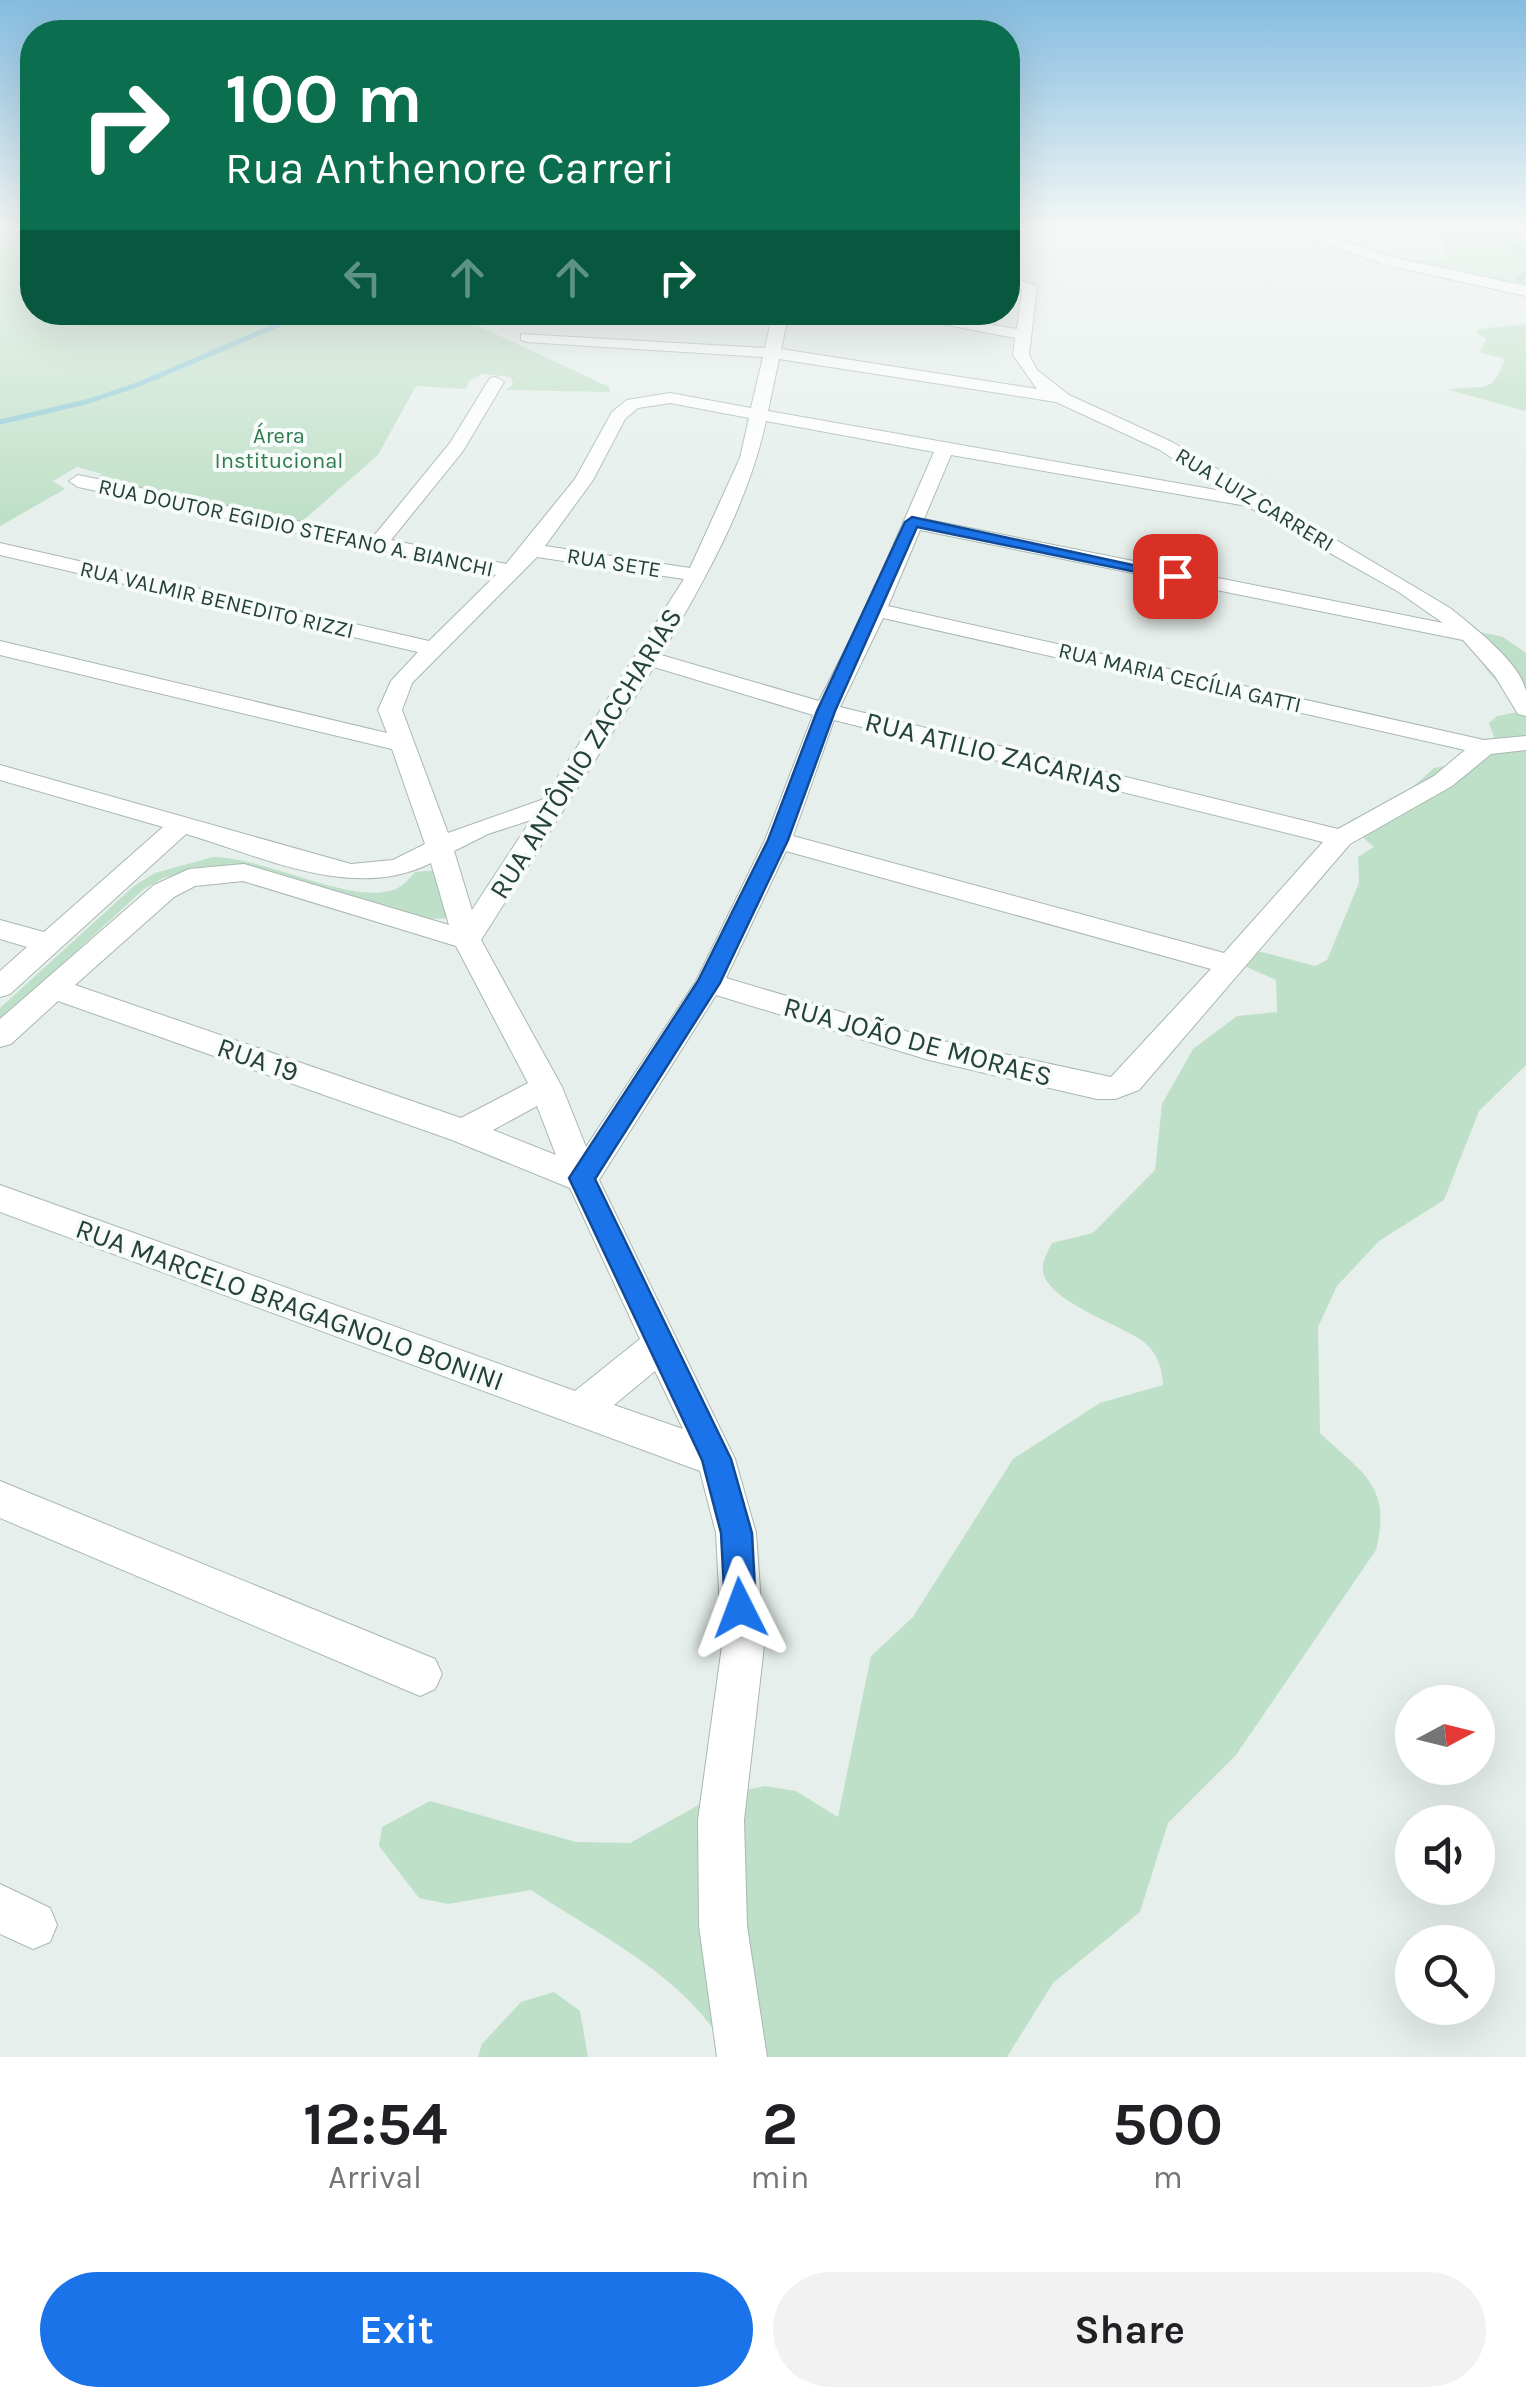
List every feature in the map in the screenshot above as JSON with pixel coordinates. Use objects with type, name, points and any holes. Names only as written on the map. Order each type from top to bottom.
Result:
[{"type":"street","name":"RUA LUIZ CARRERI","points":[[1024,322],[1021,356],[1024,366],[1056,397],[1168,446],[1250,500],[1366,565],[1475,637],[1515,684],[1526,708]]},
{"type":"street","name":"RUA ANTÔNIO ZACCHARIAS","points":[[466,940],[697,575],[750,458],[779,325]]},
{"type":"street","points":[[969,325],[1026,334]]},
{"type":"street","points":[[526,336],[772,353],[1056,397]]},
{"type":"street","points":[[377,544],[444,468],[475,424],[496,382]]},
{"type":"street","points":[[742,2057],[722,1926],[721,1820],[742,1646],[736,1533],[716,1459],[582,1178],[546,1086],[466,940],[439,846],[390,710],[394,694],[532,550],[584,480],[618,416],[634,404],[652,398],[670,398],[1250,500]]},
{"type":"street","points":[[582,1178],[708,983],[778,840],[826,711],[876,610],[944,449]]},
{"type":"street","name":"RUA DOUTOR EGIDIO STEFANO A. BIANCHI","points":[[78,482],[513,572]]},
{"type":"street","points":[[912,522],[1475,637]]},
{"type":"street","name":"RUA VALMIR BENEDITO RIZZI","points":[[0,549],[433,649]]},
{"type":"street","name":"RUA SETE","points":[[532,550],[697,575]]},
{"type":"street","name":"RUA MARIA CECÍLIA GATTI","points":[[876,610],[1484,747]]},
{"type":"street","points":[[0,648],[402,744]]},
{"type":"street","name":"RUA ATILIO ZACARIAS","points":[[648,658],[826,711],[1341,838]]},
{"type":"street","points":[[778,840],[1232,966],[1341,838],[1443,781],[1484,747],[1526,743]]},
{"type":"street","points":[[0,772],[350,873],[400,868],[496,822],[552,805]]},
{"type":"street","points":[[0,987],[182,824]]},
{"type":"street","points":[[0,1036],[164,890],[189,878],[217,872],[244,872],[466,940]]},
{"type":"street","points":[[0,928],[50,944]]},
{"type":"street","name":"RUA JOÃO DE MORAES","points":[[708,983],[966,1058],[1097,1088],[1115,1088],[1128,1082],[1232,966]]},
{"type":"street","name":"RUA 19","points":[[52,988],[463,1131],[582,1178]]},
{"type":"street","points":[[463,1131],[546,1086]]},
{"type":"street","name":"RUA MARCELO BRAGAGNOLO BONINI","points":[[0,1198],[716,1459]]},
{"type":"street","points":[[581,1409],[660,1345]]},
{"type":"street","points":[[0,1499],[420,1674]]},
{"type":"green space","name":"Árera Institucional","points":[[0,322],[477,325],[609,387],[610,392],[506,390],[513,384],[511,377],[483,374],[469,381],[466,389],[416,386],[378,455],[299,524],[93,481],[102,474],[77,467],[53,481],[65,489],[0,526]]},
{"type":"green space","points":[[1526,324],[1526,411],[1449,390],[1490,384],[1500,371],[1505,359],[1479,352],[1487,339],[1477,333],[1478,329]]},
{"type":"green space","points":[[1469,634],[1503,637],[1526,653],[1526,1065],[1479,1111],[1444,1200],[1379,1241],[1337,1286],[1318,1327],[1320,1433],[1361,1471],[1377,1495],[1380,1528],[1376,1550],[1236,1755],[1168,1823],[1140,1912],[1053,1983],[1007,2057],[731,2057],[714,2029],[668,1982],[531,1890],[448,1904],[419,1898],[379,1846],[382,1827],[430,1801],[576,1842],[630,1843],[715,1796],[765,1786],[796,1791],[838,1817],[871,1656],[913,1617],[1013,1459],[1100,1403],[1163,1385],[1158,1362],[1145,1343],[1053,1289],[1043,1265],[1052,1243],[1093,1233],[1155,1170],[1162,1104],[1193,1049],[1237,1016],[1277,1012],[1276,980],[1238,963],[1234,954],[1262,952],[1315,966],[1327,960],[1359,883],[1358,857],[1374,847],[1353,829],[1396,802],[1434,768],[1487,758],[1499,750],[1489,723],[1497,716],[1518,712],[1522,704],[1497,682],[1476,654]]},
{"type":"green space","points":[[213,857],[372,893],[398,888],[415,872],[437,870],[457,918],[426,919],[250,868],[207,866],[163,878],[144,889],[0,1021],[0,1008],[134,886],[155,873]]},
{"type":"green space","points":[[554,1992],[580,2011],[588,2057],[478,2057],[482,2044],[521,2002]]},
{"type":"waterway","points":[[0,422],[86,402],[137,385],[278,325]]},
{"type":"route","points":[[740,1608],[736,1533],[716,1459],[582,1178],[708,983],[778,840],[826,711],[876,610],[912,522],[1175,576]]}]
